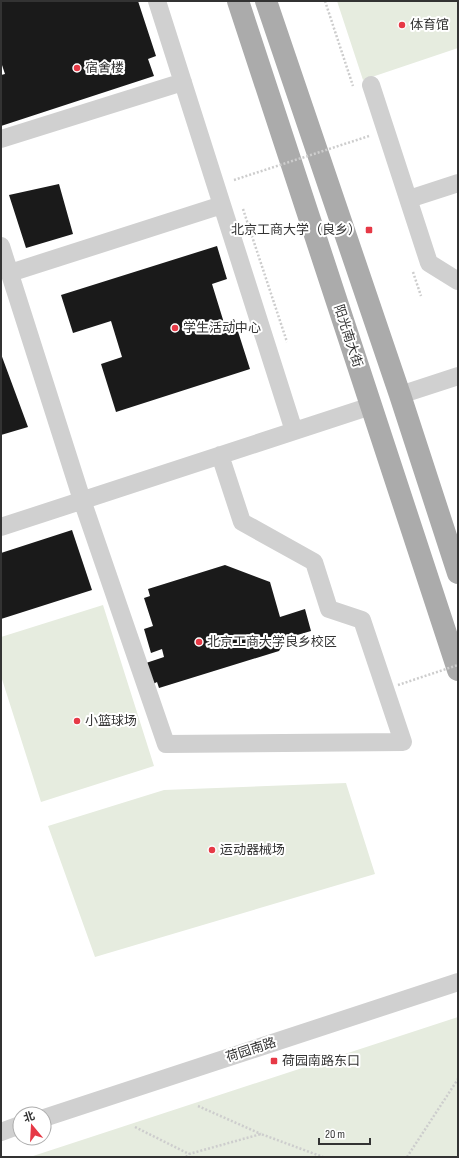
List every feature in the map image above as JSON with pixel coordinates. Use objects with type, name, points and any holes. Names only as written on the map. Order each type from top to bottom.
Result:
[{"type":"main road","name":"阳光南大街","points":[[238,1],[458,670]]},
{"type":"main road","points":[[266,1],[400,395],[458,573]]},
{"type":"street","points":[[157,1],[294,430]]},
{"type":"street","points":[[1,139],[183,82]]},
{"type":"street","points":[[371,85],[430,263],[458,281]]},
{"type":"street","points":[[409,199],[458,184]]},
{"type":"street","points":[[10,273],[222,205]]},
{"type":"street","points":[[1,246],[10,273],[9,298],[82,500],[166,744],[403,742],[362,620],[329,609],[314,562],[242,522],[220,455]]},
{"type":"street","points":[[400,395],[458,376]]},
{"type":"street","points":[[1,527],[371,406]]},
{"type":"street","name":"荷园南路","points":[[52,1115],[458,982]]},
{"type":"street","points":[[1,1132],[12,1128]]},
{"type":"path","points":[[234,180],[369,136]]},
{"type":"path","points":[[398,685],[458,665]]},
{"type":"path","points":[[407,1157],[458,1080]]},
{"type":"path","points":[[198,1106],[261,1134],[323,1157]]},
{"type":"path","points":[[135,1128],[189,1154]]},
{"type":"path","points":[[186,1157],[189,1154],[261,1134]]},
{"type":"shaded area","name":"体育馆","points":[[337,1],[458,1],[458,48],[363,80]]},
{"type":"shaded area","name":"小篮球场","points":[[103,605],[154,766],[41,802],[1,676],[1,637]]},
{"type":"shaded area","name":"运动器械场","points":[[346,783],[375,874],[95,957],[48,826],[164,790]]},
{"type":"shaded area","points":[[458,1017],[458,1157],[30,1157]]},
{"type":"building","name":"宿舍楼","points":[[1,1],[138,1],[156,56],[148,59],[154,76],[1,126],[1,75],[5,74],[1,62]]},
{"type":"building","points":[[59,184],[73,234],[26,248],[9,195]]},
{"type":"building","name":"学生活动中心","points":[[217,246],[227,279],[212,284],[224,323],[234,319],[250,369],[116,412],[101,364],[122,357],[111,321],[73,333],[61,295]]},
{"type":"building","points":[[1,354],[28,427],[1,435]]},
{"type":"building","points":[[72,530],[92,590],[1,619],[1,553]]},
{"type":"building","points":[[225,565],[270,582],[280,617],[305,609],[311,631],[287,638],[279,651],[159,688],[157,682],[153,684],[146,663],[164,657],[162,649],[151,653],[144,629],[153,626],[144,598],[150,596],[148,589]]},
{"type":"place","name":"体育馆","points":[[402,25]]},
{"type":"place","name":"宿舍楼","points":[[77,68]]},
{"type":"place","name":"北京工商大学（良乡）","points":[[369,230]]},
{"type":"place","name":"学生活动中心","points":[[175,328]]},
{"type":"place","name":"北京工商大学良乡校区","points":[[199,642]]},
{"type":"place","name":"小篮球场","points":[[77,721]]},
{"type":"place","name":"运动器械场","points":[[212,850]]},
{"type":"place","name":"荷园南路东口","points":[[274,1061]]}]
